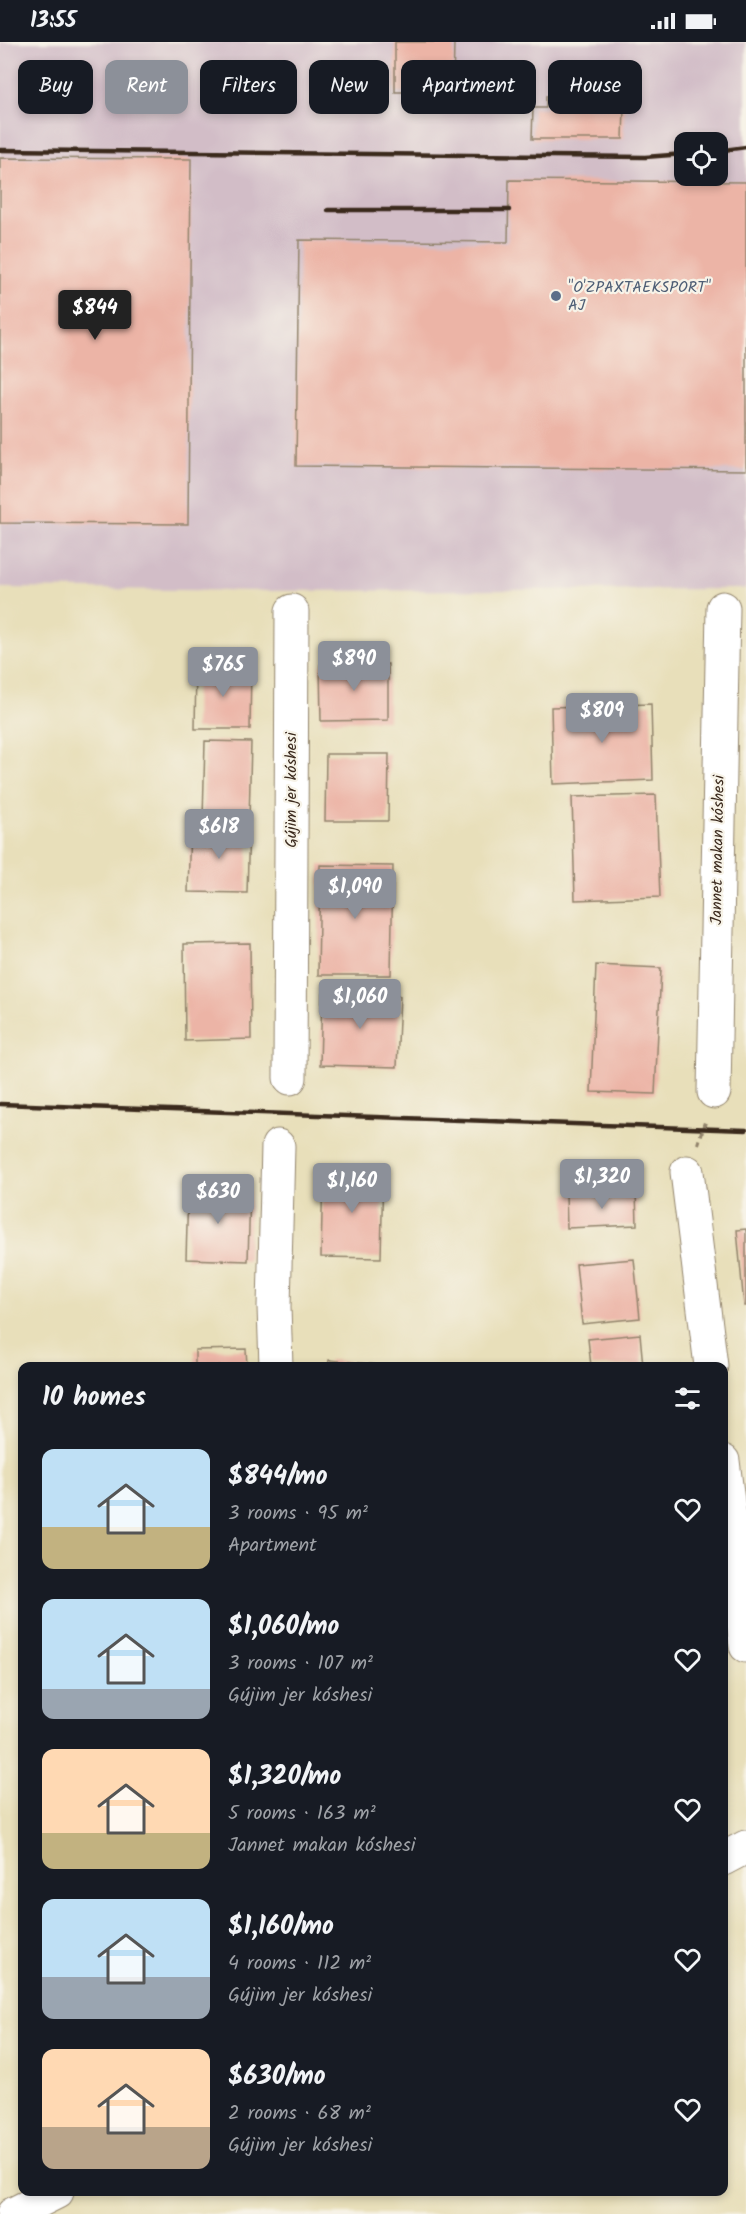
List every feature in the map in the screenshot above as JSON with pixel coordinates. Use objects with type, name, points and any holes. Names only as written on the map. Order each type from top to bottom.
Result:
[{"type":"street","name":"Jannet makan kóshesi","points":[[714,1092],[723,608]]},
{"type":"street","name":"Gújim jer kóshesi","points":[[290,1078],[292,610]]},
{"type":"street","points":[[276,1362],[274,1307],[278,1146]]},
{"type":"street","points":[[687,1172],[711,1362]]},
{"type":"street","points":[[728,1501],[746,1646]]},
{"type":"street","points":[[728,1856],[746,1847]]},
{"type":"street","points":[[13,2214],[49,2196]]},
{"type":"path","points":[[687,1172],[714,1092]]},
{"type":"shaded area","points":[[0,42],[746,42],[746,589],[265,591],[0,588]]},
{"type":"building","points":[[395,42],[454,42],[454,60],[401,60],[401,92],[395,92]]},
{"type":"building","points":[[546,96],[548,96],[548,114],[624,114],[623,139],[532,139],[533,114],[536,114],[536,108],[546,108]]},
{"type":"building","points":[[0,158],[191,159],[188,524],[0,523]]},
{"type":"building","points":[[509,180],[674,181],[674,186],[728,186],[728,182],[746,182],[746,470],[296,466],[299,240],[508,242]]},
{"type":"building","points":[[388,664],[388,720],[321,721],[320,665]]},
{"type":"building","points":[[196,667],[251,667],[250,729],[195,729]]},
{"type":"building","points":[[651,704],[653,780],[553,784],[551,707]]},
{"type":"building","points":[[205,741],[251,742],[249,821],[203,819]]},
{"type":"building","points":[[326,754],[389,754],[388,821],[325,821]]},
{"type":"building","points":[[656,795],[660,897],[575,900],[572,797]]},
{"type":"building","points":[[190,826],[249,827],[247,893],[188,892]]},
{"type":"building","points":[[320,865],[393,866],[391,975],[318,975]]},
{"type":"building","points":[[250,943],[251,1039],[185,1041],[184,944]]},
{"type":"building","points":[[596,965],[661,968],[655,1094],[591,1092]]},
{"type":"building","points":[[322,993],[400,996],[397,1067],[320,1065]]},
{"type":"building","points":[[323,1169],[383,1170],[381,1258],[321,1257]]},
{"type":"building","points":[[188,1190],[250,1191],[248,1261],[186,1259]]},
{"type":"building","points":[[636,1191],[637,1225],[567,1228],[566,1194]]},
{"type":"building","points":[[746,1229],[746,1306],[744,1306],[737,1230]]},
{"type":"building","points":[[634,1259],[640,1318],[582,1324],[576,1264]]},
{"type":"building","points":[[640,1334],[643,1362],[591,1362],[588,1339]]},
{"type":"building","points":[[246,1349],[247,1362],[195,1362],[195,1350]]},
{"type":"railway","points":[[728,149],[746,147]]},
{"type":"railway","points":[[0,150],[645,157],[674,155]]},
{"type":"railway","points":[[328,210],[509,210]]},
{"type":"railway","points":[[0,1104],[746,1130]]},
{"type":"place","name":"\"O'ZPAXTAEKSPORT\" AJ","points":[[556,296]]}]
